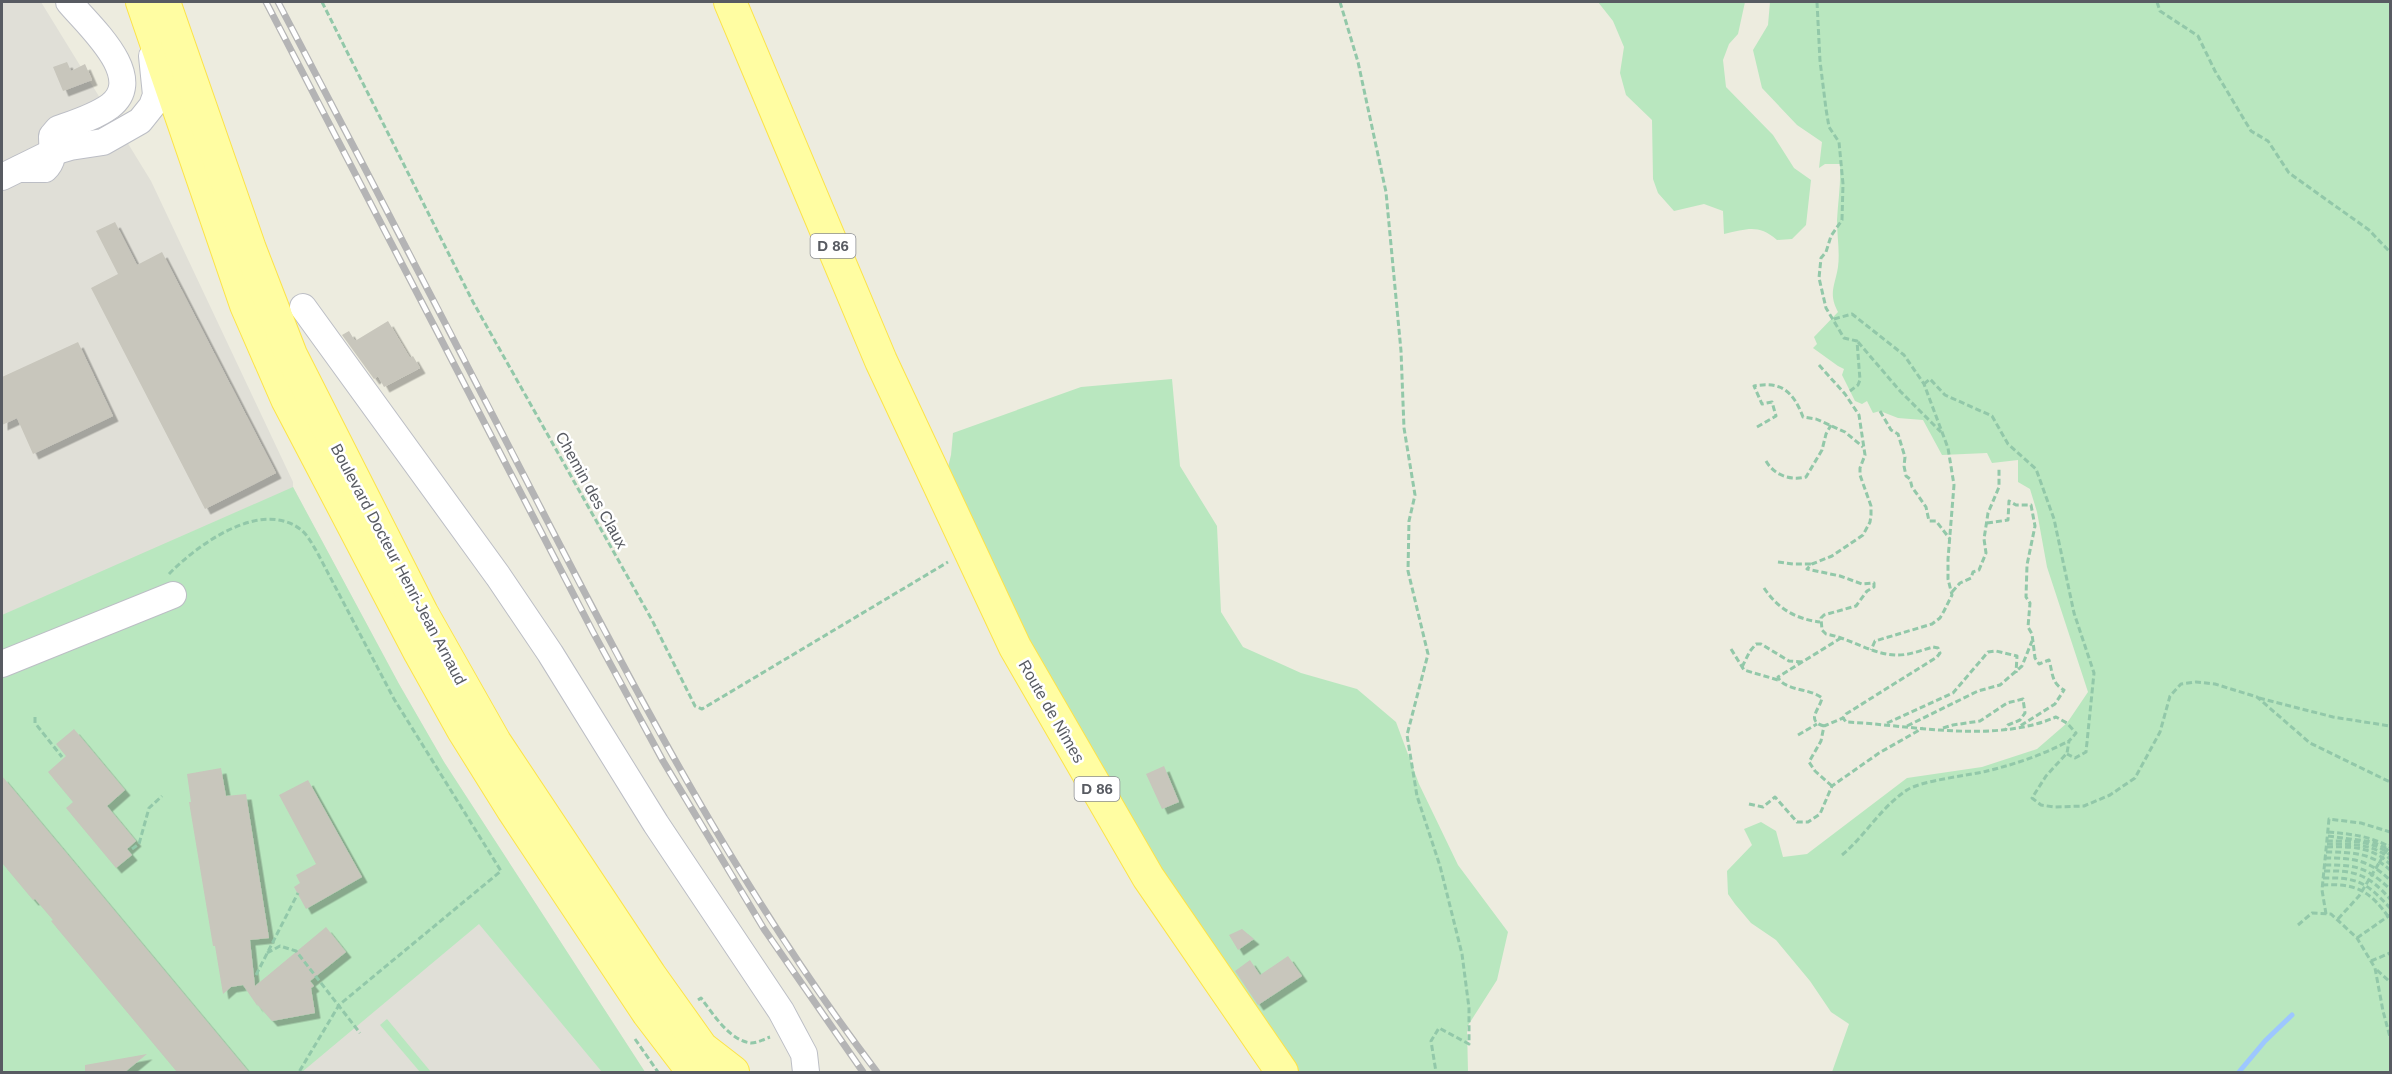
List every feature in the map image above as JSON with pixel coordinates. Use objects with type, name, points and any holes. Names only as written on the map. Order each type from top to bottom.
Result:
[{"type":"main road","name":"Boulevard Docteur Henri-Jean Arnaud","points":[[164,2],[250,249],[291,355],[422,613],[495,742],[650,975],[702,1048],[733,1072]]},
{"type":"main road","name":"Route de Nîmes","points":[[730,2],[881,361],[943,488],[1016,647],[1148,876],[1282,1072]]},
{"type":"main road","name":"Boulevard Docteur Henri-Jean Arnaud","points":[[147,16],[246,305],[287,399],[375,569],[463,730],[513,810],[648,1013],[693,1072]]},
{"type":"street","points":[[10,173],[48,167],[53,152],[52,136],[58,129],[110,106],[118,98],[122,89],[122,76],[115,56],[69,2]]},
{"type":"street","points":[[53,152],[103,142],[132,127],[147,115],[156,95],[147,16]]},
{"type":"street","points":[[303,307],[498,576],[550,653],[656,825],[791,1028],[804,1054],[806,1072]]},
{"type":"street","points":[[2,664],[173,595]]},
{"type":"path","name":"Chemin des Claux","points":[[322,2],[473,302],[652,620],[695,706],[702,709],[970,549]]},
{"type":"path","points":[[1340,2],[1358,62],[1386,192],[1401,351],[1404,428],[1415,495],[1409,521],[1408,572],[1428,654],[1407,735],[1416,796],[1440,866],[1462,954],[1468,1008],[1469,1044],[1438,1028],[1431,1041],[1436,1072]]},
{"type":"path","points":[[1817,2],[1820,61],[1826,109],[1829,127],[1839,142],[1843,184],[1842,220],[1831,236],[1826,252],[1821,258],[1819,278],[1822,299],[1844,338],[1857,341],[1900,391],[1943,434]]},
{"type":"path","points":[[2157,2],[2160,11],[2198,36],[2251,131],[2268,141],[2289,173],[2368,230],[2391,252]]},
{"type":"path","points":[[1834,319],[1852,314],[1904,355],[1924,384],[1950,455],[1954,485],[1948,579],[1952,592]]},
{"type":"path","points":[[1848,393],[1858,385],[1860,380],[1857,341]]},
{"type":"path","points":[[1778,562],[1812,564],[1832,556],[1863,535],[1870,522],[1871,506],[1860,475],[1865,455],[1859,415],[1848,393],[1819,366]]},
{"type":"path","points":[[1924,384],[1930,380],[1945,395],[1992,416],[2008,444],[2036,469],[2054,519],[2074,613],[2094,673],[2086,752],[2075,758],[2067,753]]},
{"type":"path","points":[[1757,427],[1776,416],[1772,402],[1762,404],[1754,386],[1776,385],[1782,387],[1796,401],[1803,417],[1816,419],[1845,432],[1863,447]]},
{"type":"path","points":[[1880,411],[1890,430],[1898,434],[1905,457],[1906,476],[1911,479],[1912,487],[1926,507],[1929,521],[1936,521],[1950,539]]},
{"type":"path","points":[[1766,461],[1771,469],[1780,476],[1806,477],[1822,450],[1831,425]]},
{"type":"path","points":[[1871,650],[1875,641],[1909,632],[1940,618],[1952,592],[1960,583],[1971,578],[1973,572],[1979,570],[1986,553],[1984,539],[1987,523],[1999,487],[1999,468]]},
{"type":"path","points":[[1987,523],[2008,520],[2008,501],[2016,505],[2031,505],[2035,526],[2027,565],[2026,597],[2030,603],[2028,627],[2039,664],[2049,660],[2053,680],[2064,690],[2055,704],[2019,727]]},
{"type":"path","points":[[147,605],[153,590],[186,556],[225,533],[249,522],[274,518],[301,529],[317,552],[394,699],[501,871],[339,1005],[299,1072]]},
{"type":"path","points":[[1731,649],[1744,670],[1808,690],[1822,698],[1814,712],[1814,720],[1817,724],[1824,726],[1843,718],[1940,653],[1938,648],[1933,647],[1897,656],[1871,650],[1826,634],[1820,622],[1824,615],[1856,606],[1867,591],[1874,587],[1874,583],[1862,584],[1840,576],[1812,572],[1807,569],[1812,564]]},
{"type":"path","points":[[1764,588],[1789,614],[1820,622]]},
{"type":"path","points":[[1778,680],[1778,677],[1841,638]]},
{"type":"path","points":[[1907,726],[1978,691],[2000,685],[2022,666],[2032,640]]},
{"type":"path","points":[[1742,666],[1756,644],[1761,644],[1789,661],[1805,662]]},
{"type":"path","points":[[1885,724],[1953,693],[1988,652],[1996,651],[2017,656],[2016,673]]},
{"type":"path","points":[[2069,741],[2067,753],[2046,776],[2032,798],[2041,805],[2084,806],[2110,795],[2136,778],[2160,732],[2170,696],[2181,684],[2196,682],[2215,684],[2333,717],[2391,726]]},
{"type":"path","points":[[2257,697],[2310,743],[2391,782]]},
{"type":"path","points":[[1941,729],[1953,724],[1980,721],[2007,704],[2023,699],[2025,713],[2020,720],[2008,725],[2006,729]]},
{"type":"path","points":[[35,717],[35,723],[62,757]]},
{"type":"path","points":[[1842,855],[1879,816],[1908,790],[2038,757],[2069,741],[2076,733],[2067,723],[2056,717],[2036,725],[2006,729],[1924,728],[1846,722],[1843,718]]},
{"type":"path","points":[[1798,735],[1817,724]]},
{"type":"path","points":[[1824,726],[1821,741],[1809,762],[1815,771],[1832,786]]},
{"type":"path","points":[[1749,804],[1763,807],[1775,797],[1797,822],[1808,822],[1820,814],[1832,786],[1879,753],[1924,728]]},
{"type":"path","points":[[132,849],[139,844],[149,808],[162,796]]},
{"type":"path","points":[[2326,914],[2322,885],[2329,819],[2361,823],[2391,832]]},
{"type":"path","points":[[2328,834],[2352,834],[2374,839],[2391,857]]},
{"type":"path","points":[[2327,844],[2350,841],[2387,851]]},
{"type":"path","points":[[2327,844],[2369,851],[2387,851]]},
{"type":"path","points":[[2326,852],[2367,855],[2387,851]]},
{"type":"path","points":[[2387,851],[2391,864]]},
{"type":"path","points":[[2338,919],[2363,890],[2387,851]]},
{"type":"path","points":[[2387,851],[2391,870]]},
{"type":"path","points":[[2325,858],[2346,858],[2377,867],[2391,880]]},
{"type":"path","points":[[2325,865],[2362,868],[2391,889]]},
{"type":"path","points":[[2324,871],[2360,874],[2391,899]]},
{"type":"path","points":[[2323,878],[2350,879],[2366,884],[2391,908]]},
{"type":"path","points":[[2322,885],[2342,884],[2363,890],[2390,917],[2357,938]]},
{"type":"path","points":[[256,975],[298,893]]},
{"type":"path","points":[[2298,925],[2312,913],[2331,914],[2357,938],[2375,968],[2391,982]]},
{"type":"path","points":[[267,953],[280,946],[296,951],[360,1033]]},
{"type":"path","points":[[2371,961],[2391,953]]},
{"type":"path","points":[[2375,968],[2383,1011],[2391,1037]]},
{"type":"path","points":[[695,1002],[701,998],[729,1032],[751,1043],[791,1028]]},
{"type":"path","points":[[637,1043],[658,1072]]},
{"type":"shaded area","points":[[2,2],[41,2],[151,181],[293,482],[293,487],[399,684],[444,762],[645,1072],[2,1072]]},
{"type":"green space","points":[[1598,2],[1745,2],[1738,34],[1729,44],[1723,60],[1726,87],[1773,135],[1794,168],[1811,180],[1806,225],[1792,239],[1777,240],[1764,232],[1752,229],[1724,234],[1723,211],[1704,204],[1674,211],[1658,193],[1653,179],[1652,120],[1626,95],[1620,73],[1624,47],[1613,21]]},
{"type":"green space","points":[[1770,2],[2390,2],[2390,1072],[1832,1072],[1849,1024],[1831,1012],[1810,981],[1776,940],[1751,923],[1728,894],[1727,871],[1752,845],[1744,829],[1761,822],[1776,831],[1783,857],[1807,854],[1907,778],[1982,767],[2037,749],[2067,723],[2088,692],[2047,567],[2037,512],[2030,489],[2018,482],[2018,460],[1992,463],[1987,453],[1942,455],[1923,420],[1898,418],[1880,411],[1873,413],[1867,401],[1862,404],[1855,401],[1842,375],[1844,369],[1813,348],[1817,344],[1814,337],[1838,312],[1833,300],[1833,290],[1839,261],[1837,220],[1840,164],[1825,164],[1819,168],[1822,142],[1797,125],[1762,88],[1753,50],[1768,25]]},
{"type":"green space","points":[[1172,379],[1180,466],[1217,526],[1221,612],[1243,647],[1301,673],[1357,689],[1396,722],[1419,784],[1458,865],[1508,932],[1497,980],[1467,1027],[1468,1072],[1282,1072],[1148,877],[943,488],[951,455],[953,433],[1081,387]]},
{"type":"green space","points":[[293,487],[399,684],[444,762],[645,1072],[602,1072],[479,924],[302,1072],[2,1072],[2,615]]},
{"type":"green space","points":[[387,1019],[431,1072],[420,1072],[380,1025]]},
{"type":"building","points":[[67,62],[71,71],[85,64],[92,80],[63,91],[53,67]]},
{"type":"building","points":[[115,222],[137,265],[162,252],[276,473],[205,509],[91,288],[118,274],[96,231]]},
{"type":"building","points":[[388,321],[410,358],[413,356],[420,368],[384,387],[378,376],[374,379],[342,335],[349,331],[355,341]]},
{"type":"building","points":[[78,342],[113,416],[33,454],[17,418],[2,425],[2,377]]},
{"type":"building","points":[[74,729],[125,790],[107,806],[136,841],[127,849],[132,855],[116,868],[66,808],[73,802],[48,772],[66,756],[56,744]]},
{"type":"building","points":[[1164,766],[1179,802],[1162,809],[1146,774]]},
{"type":"building","points":[[221,768],[226,796],[246,794],[269,938],[250,940],[255,986],[326,927],[346,952],[310,981],[314,986],[311,988],[315,1013],[272,1021],[257,1004],[258,1007],[243,985],[231,987],[223,994],[189,802],[191,802],[187,774]]},
{"type":"building","points":[[2,776],[249,1072],[177,1072],[51,921],[53,920],[2,863]]},
{"type":"building","points":[[308,780],[362,877],[306,909],[294,887],[300,883],[296,875],[316,864],[279,795]]},
{"type":"building","points":[[1242,929],[1254,939],[1238,950],[1229,935]]},
{"type":"building","points":[[1288,956],[1302,976],[1258,1005],[1235,971],[1250,960],[1260,975]]},
{"type":"building","points":[[147,1054],[125,1072],[85,1072],[85,1065]]},
{"type":"waterway","points":[[2239,1072],[2265,1041],[2292,1015]]},
{"type":"railway","points":[[266,2],[593,632],[663,761],[764,929],[863,1072]]},
{"type":"railway","points":[[278,2],[651,718],[780,935],[877,1072]]}]
